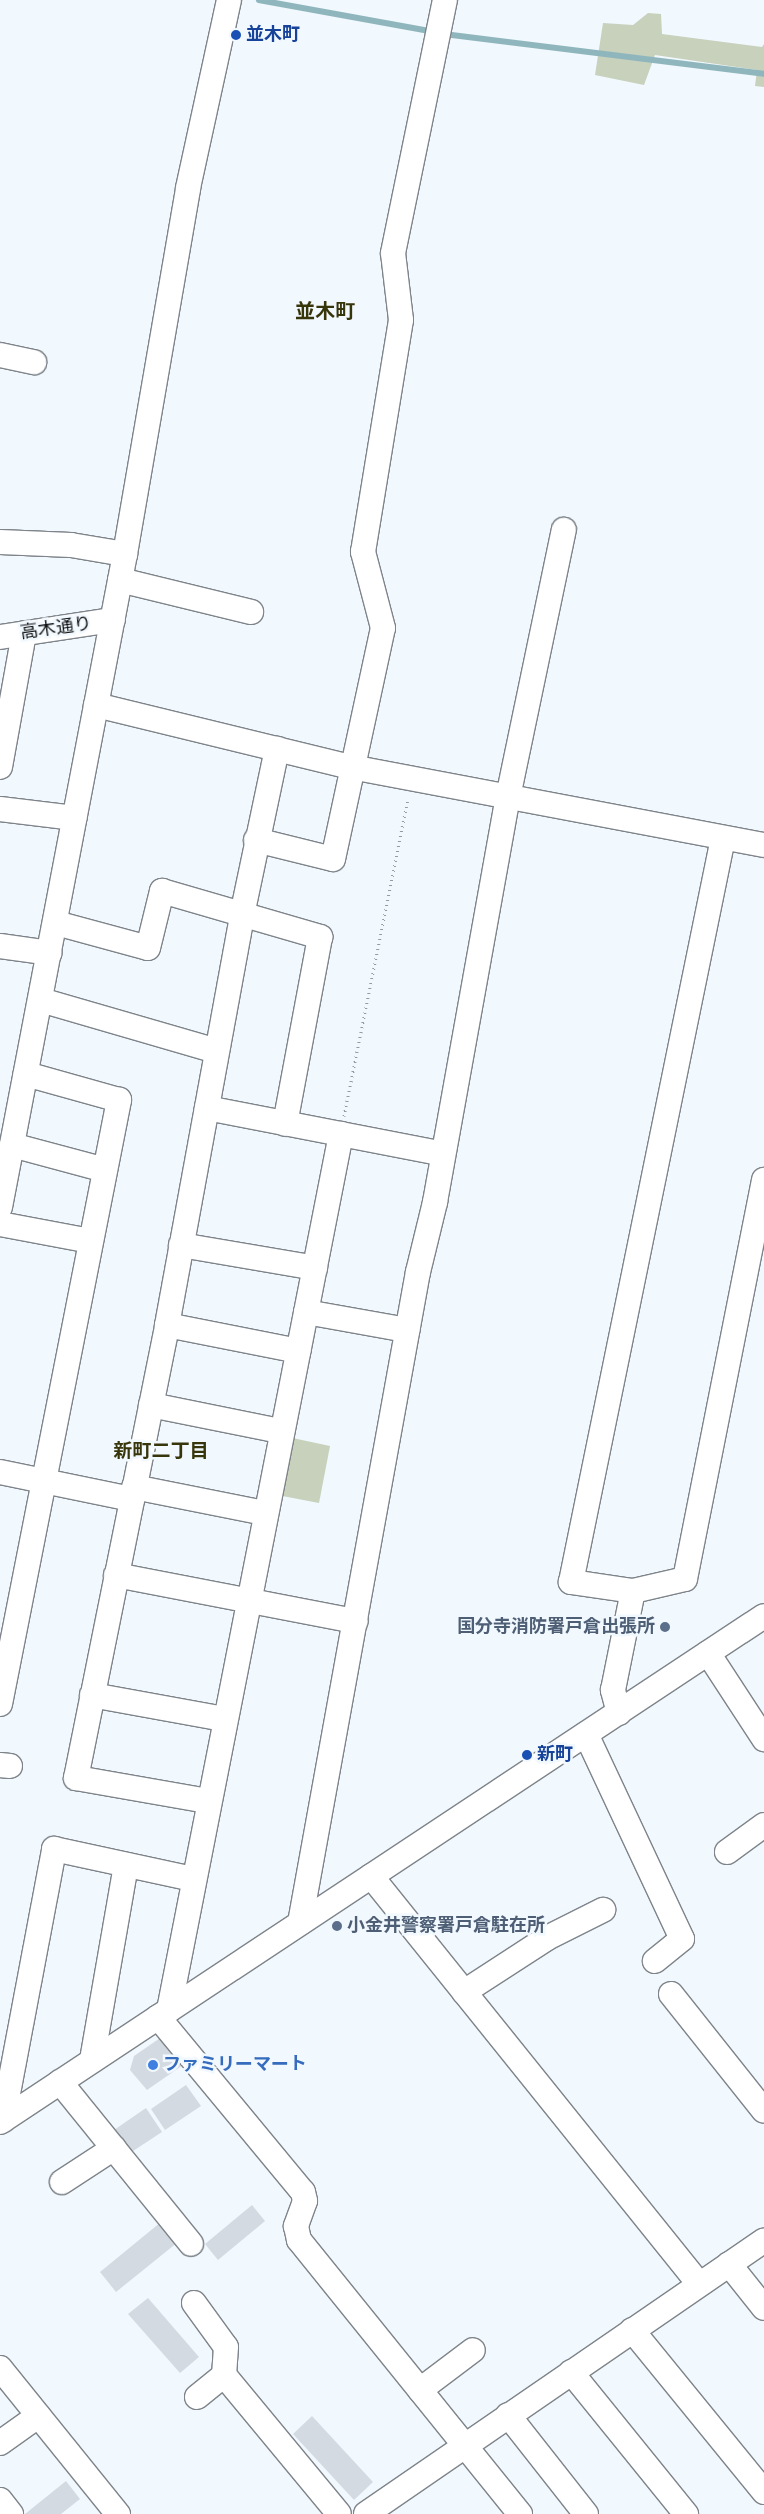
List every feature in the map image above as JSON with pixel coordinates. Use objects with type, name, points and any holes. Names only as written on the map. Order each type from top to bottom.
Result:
[{"type":"street","points":[[0,1207],[113,620],[188,188],[229,0]]},
{"type":"street","points":[[256,840],[333,859],[351,767],[383,628],[363,552],[401,320],[393,253],[444,0]]},
{"type":"street","points":[[0,355],[34,362]]},
{"type":"street","points":[[300,1923],[407,1330],[443,1154],[508,797],[564,530]]},
{"type":"street","points":[[0,542],[71,545],[125,554]]},
{"type":"street","points":[[120,580],[251,612]]},
{"type":"street","name":"高木通り","points":[[0,637],[113,620]]},
{"type":"street","points":[[0,767],[24,633]]},
{"type":"street","points":[[96,704],[351,767],[764,846]]},
{"type":"street","points":[[208,1801],[76,1778],[167,1325],[256,840],[277,749]]},
{"type":"street","points":[[0,809],[74,818]]},
{"type":"street","points":[[723,838],[571,1582],[632,1591],[685,1579],[764,1180]]},
{"type":"street","points":[[56,924],[148,948],[162,891],[320,937],[285,1124]]},
{"type":"street","points":[[0,946],[50,953]]},
{"type":"street","points":[[40,1000],[216,1051]]},
{"type":"street","points":[[0,1704],[42,1481],[119,1100],[26,1074]]},
{"type":"street","points":[[207,1108],[443,1154]]},
{"type":"street","points":[[164,2014],[193,1879],[280,1431],[298,1351],[341,1134]]},
{"type":"street","points":[[12,1145],[105,1170]]},
{"type":"street","points":[[0,1224],[90,1242]]},
{"type":"street","points":[[181,1245],[315,1268]]},
{"type":"street","points":[[306,1312],[407,1330]]},
{"type":"street","points":[[167,1325],[298,1351]]},
{"type":"street","points":[[151,1405],[280,1431]]},
{"type":"street","points":[[0,1472],[42,1481],[264,1513]]},
{"type":"street","points":[[116,1575],[356,1621]]},
{"type":"street","points":[[619,1713],[613,1690],[632,1591]]},
{"type":"street","points":[[1,2121],[764,1616]]},
{"type":"street","points":[[708,1653],[764,1739]]},
{"type":"street","points":[[92,1695],[224,1719]]},
{"type":"street","points":[[586,1734],[682,1939],[655,1961]]},
{"type":"street","points":[[727,1852],[764,1825]]},
{"type":"street","points":[[1,2121],[54,1849],[193,1879]]},
{"type":"street","points":[[92,2060],[126,1865]]},
{"type":"street","points":[[371,1876],[700,2284]]},
{"type":"street","points":[[464,1992],[547,1938],[603,1910]]},
{"type":"street","points":[[671,1994],[764,2111]]},
{"type":"street","points":[[164,2014],[303,2192],[305,2202],[296,2226],[299,2240],[520,2514]]},
{"type":"street","points":[[60,2082],[191,2244]]},
{"type":"street","points":[[62,2182],[114,2148]]},
{"type":"street","points":[[366,2514],[764,2240]]},
{"type":"street","points":[[729,2264],[764,2308]]},
{"type":"street","points":[[194,2303],[226,2347],[224,2375],[339,2514]]},
{"type":"street","points":[[632,2330],[764,2492]]},
{"type":"street","points":[[420,2390],[473,2350]]},
{"type":"street","points":[[0,2368],[118,2514]]},
{"type":"street","points":[[571,2372],[686,2514]]},
{"type":"street","points":[[197,2398],[224,2375]]},
{"type":"street","points":[[508,2415],[586,2514]]},
{"type":"street","points":[[0,2443],[38,2416]]},
{"type":"street","points":[[0,2500],[11,2514]]},
{"type":"path","points":[[341,1134],[412,779]]},
{"type":"green space","points":[[648,13],[661,14],[662,34],[762,47],[764,44],[764,87],[755,86],[757,70],[655,55],[644,85],[595,75],[603,23],[633,25]]},
{"type":"green space","points":[[283,1436],[330,1446],[319,1503],[272,1494]]},
{"type":"building","points":[[163,2036],[183,2065],[147,2090],[130,2070],[134,2056]]},
{"type":"building","points":[[186,2085],[201,2106],[165,2130],[151,2109]]},
{"type":"building","points":[[146,2108],[162,2132],[130,2153],[114,2130]]},
{"type":"building","points":[[252,2205],[265,2221],[218,2260],[205,2244]]},
{"type":"building","points":[[161,2222],[178,2242],[116,2292],[100,2272]]},
{"type":"building","points":[[148,2298],[199,2357],[180,2373],[128,2314]]},
{"type":"building","points":[[312,2416],[373,2482],[354,2500],[293,2434]]},
{"type":"building","points":[[66,2481],[80,2499],[61,2514],[25,2514]]},
{"type":"waterway","points":[[259,0],[429,31]]},
{"type":"waterway","points":[[452,35],[764,74]]},
{"type":"place","name":"並木町","points":[[236,35]]},
{"type":"place","name":"国分寺消防署戸倉出張所","points":[[665,1627]]},
{"type":"place","name":"新町","points":[[527,1755]]},
{"type":"place","name":"小金井警察署戸倉駐在所","points":[[337,1926]]},
{"type":"place","name":"ファミリーマート","points":[[153,2065]]},
{"type":"district","name":"並木町","points":[[325,312]]},
{"type":"district","name":"新町二丁目","points":[[161,1452]]}]
